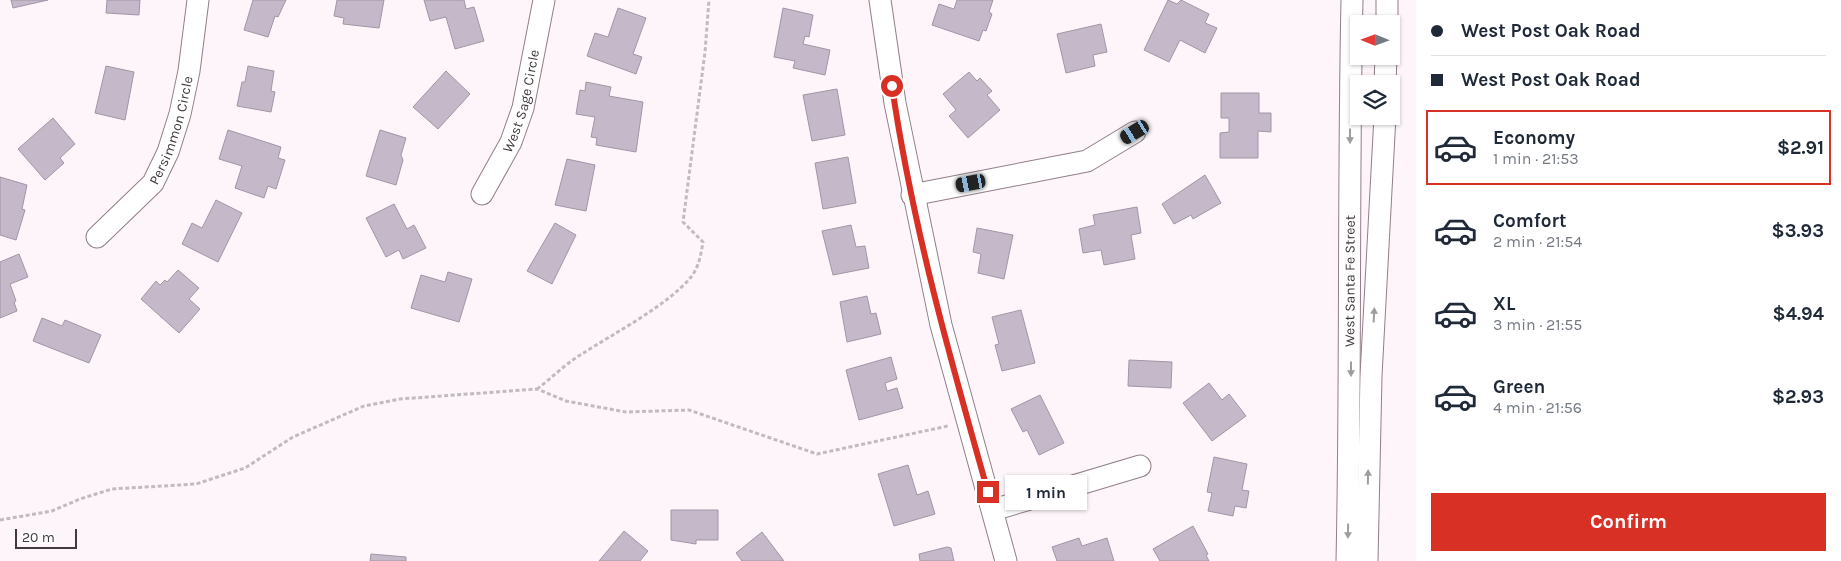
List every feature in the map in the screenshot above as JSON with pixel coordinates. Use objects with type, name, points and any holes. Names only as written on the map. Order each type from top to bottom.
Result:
[{"type":"street","name":"Persimmon Circle","points":[[97,237],[153,183],[168,152],[180,114],[189,71],[198,0]]},
{"type":"street","name":"West Sage Circle","points":[[482,194],[511,142],[523,108],[544,0]]},
{"type":"street","points":[[880,0],[895,103],[912,195],[941,325],[1006,561]]},
{"type":"street","name":"West Santa Fe Street","points":[[1347,561],[1351,376],[1350,119],[1352,0]]},
{"type":"street","points":[[1387,0],[1387,15]]},
{"type":"street","name":"West Santa Fe Street","points":[[1367,561],[1371,376],[1385,125]]},
{"type":"street","points":[[912,195],[1087,161],[1135,132]]},
{"type":"street","points":[[993,510],[1140,466]]},
{"type":"path","points":[[537,389],[581,354],[612,337],[663,301],[691,277],[699,263],[704,242],[684,222],[705,52],[709,0]]},
{"type":"path","points":[[0,520],[52,511],[80,499],[112,489],[196,484],[245,468],[293,436],[364,406],[400,399],[537,389],[566,401],[626,412],[689,410],[817,454],[968,422]]},
{"type":"building","points":[[11,0],[48,0],[13,8]]},
{"type":"building","points":[[107,0],[140,0],[139,15],[106,13]]},
{"type":"building","points":[[253,0],[286,0],[278,17],[275,16],[268,37],[244,30]]},
{"type":"building","points":[[337,0],[384,0],[379,28],[343,24],[344,18],[334,16]]},
{"type":"building","points":[[424,0],[464,0],[466,9],[474,7],[484,41],[455,49],[446,17],[430,21]]},
{"type":"building","points":[[957,0],[993,0],[989,12],[992,14],[986,31],[983,30],[979,41],[932,25],[939,4],[954,9]]},
{"type":"building","points":[[1168,0],[1177,4],[1181,0],[1209,14],[1205,23],[1217,28],[1205,53],[1180,40],[1169,62],[1144,50]]},
{"type":"building","points":[[618,8],[646,18],[633,54],[642,57],[636,74],[587,56],[595,33],[608,37]]},
{"type":"building","points":[[783,8],[813,15],[809,37],[805,36],[803,44],[830,50],[825,75],[793,68],[795,61],[774,57]]},
{"type":"building","points":[[1101,24],[1107,52],[1093,55],[1095,66],[1066,73],[1057,34]]},
{"type":"building","points":[[106,66],[134,72],[125,120],[95,113]]},
{"type":"building","points":[[248,66],[274,71],[271,91],[275,92],[271,112],[237,106],[242,82],[245,82]]},
{"type":"building","points":[[446,71],[470,94],[438,129],[413,107]]},
{"type":"building","points":[[969,72],[977,81],[980,78],[992,91],[987,95],[1000,110],[968,138],[949,116],[956,110],[943,94]]},
{"type":"building","points":[[586,82],[611,87],[609,96],[643,102],[636,152],[596,145],[597,138],[591,137],[595,117],[576,114],[580,90],[585,91]]},
{"type":"building","points":[[837,89],[845,135],[812,141],[803,95]]},
{"type":"building","points":[[1221,93],[1259,93],[1259,113],[1271,113],[1271,132],[1258,131],[1258,158],[1220,158],[1220,133],[1229,132],[1229,118],[1221,118]]},
{"type":"building","points":[[53,118],[75,144],[60,158],[64,163],[45,180],[18,149]]},
{"type":"building","points":[[228,130],[281,147],[278,158],[285,160],[276,189],[268,186],[264,198],[235,188],[242,166],[219,159]]},
{"type":"building","points":[[380,130],[406,138],[401,155],[403,160],[396,185],[366,176]]},
{"type":"building","points":[[848,157],[856,203],[823,209],[815,163]]},
{"type":"building","points":[[567,159],[595,165],[586,211],[555,205]]},
{"type":"building","points":[[1205,175],[1221,203],[1193,219],[1191,215],[1174,224],[1162,204]]},
{"type":"building","points":[[0,177],[27,185],[22,209],[25,210],[16,240],[0,235]]},
{"type":"building","points":[[216,200],[242,213],[218,262],[182,244],[192,223],[202,228]]},
{"type":"building","points":[[394,204],[407,229],[414,225],[426,248],[403,259],[399,250],[386,257],[366,218]]},
{"type":"building","points":[[1137,207],[1141,233],[1131,235],[1135,259],[1104,265],[1101,250],[1083,253],[1079,229],[1095,225],[1093,215]]},
{"type":"building","points":[[555,223],[576,235],[552,284],[527,271]]},
{"type":"building","points":[[851,225],[856,247],[865,246],[869,268],[833,275],[822,231]]},
{"type":"building","points":[[977,228],[1013,235],[1004,279],[978,273],[981,254],[973,252]]},
{"type":"building","points":[[19,254],[28,277],[10,284],[16,301],[14,302],[17,311],[0,318],[0,262]]},
{"type":"building","points":[[178,270],[199,288],[189,299],[200,309],[179,333],[141,299],[156,281],[160,285],[165,280],[167,282]]},
{"type":"building","points":[[448,272],[472,279],[459,322],[411,308],[421,275],[445,282]]},
{"type":"building","points":[[867,296],[871,314],[876,313],[881,334],[847,342],[840,302]]},
{"type":"building","points":[[1021,310],[1035,363],[1002,371],[995,345],[999,344],[992,317]]},
{"type":"building","points":[[42,318],[62,326],[65,320],[101,335],[89,363],[33,341]]},
{"type":"building","points":[[891,357],[897,379],[885,383],[887,391],[897,388],[903,408],[859,420],[846,370]]},
{"type":"building","points":[[1129,360],[1172,362],[1171,388],[1128,386]]},
{"type":"building","points":[[1209,383],[1222,400],[1229,394],[1246,416],[1212,441],[1183,403]]},
{"type":"building","points":[[1040,395],[1064,443],[1039,455],[1027,430],[1023,432],[1011,409]]},
{"type":"building","points":[[1214,457],[1247,464],[1242,490],[1249,491],[1246,508],[1235,506],[1233,516],[1208,511],[1212,493],[1207,492]]},
{"type":"building","points":[[908,465],[917,495],[928,491],[935,514],[894,526],[878,474]]},
{"type":"building","points":[[671,510],[718,510],[718,540],[696,540],[696,544],[671,540]]},
{"type":"building","points":[[1193,526],[1208,554],[1206,555],[1209,561],[1160,561],[1153,549]]},
{"type":"building","points":[[624,531],[648,551],[640,561],[599,561]]},
{"type":"building","points":[[762,532],[784,561],[742,561],[736,553]]},
{"type":"building","points":[[1079,538],[1082,546],[1107,538],[1114,561],[1057,561],[1052,547]]},
{"type":"building","points":[[947,547],[951,548],[954,561],[920,561],[919,554]]},
{"type":"building","points":[[371,554],[406,557],[406,561],[370,561]]},
{"type":"route","points":[[892,86],[912,195],[941,325],[988,492]]}]
